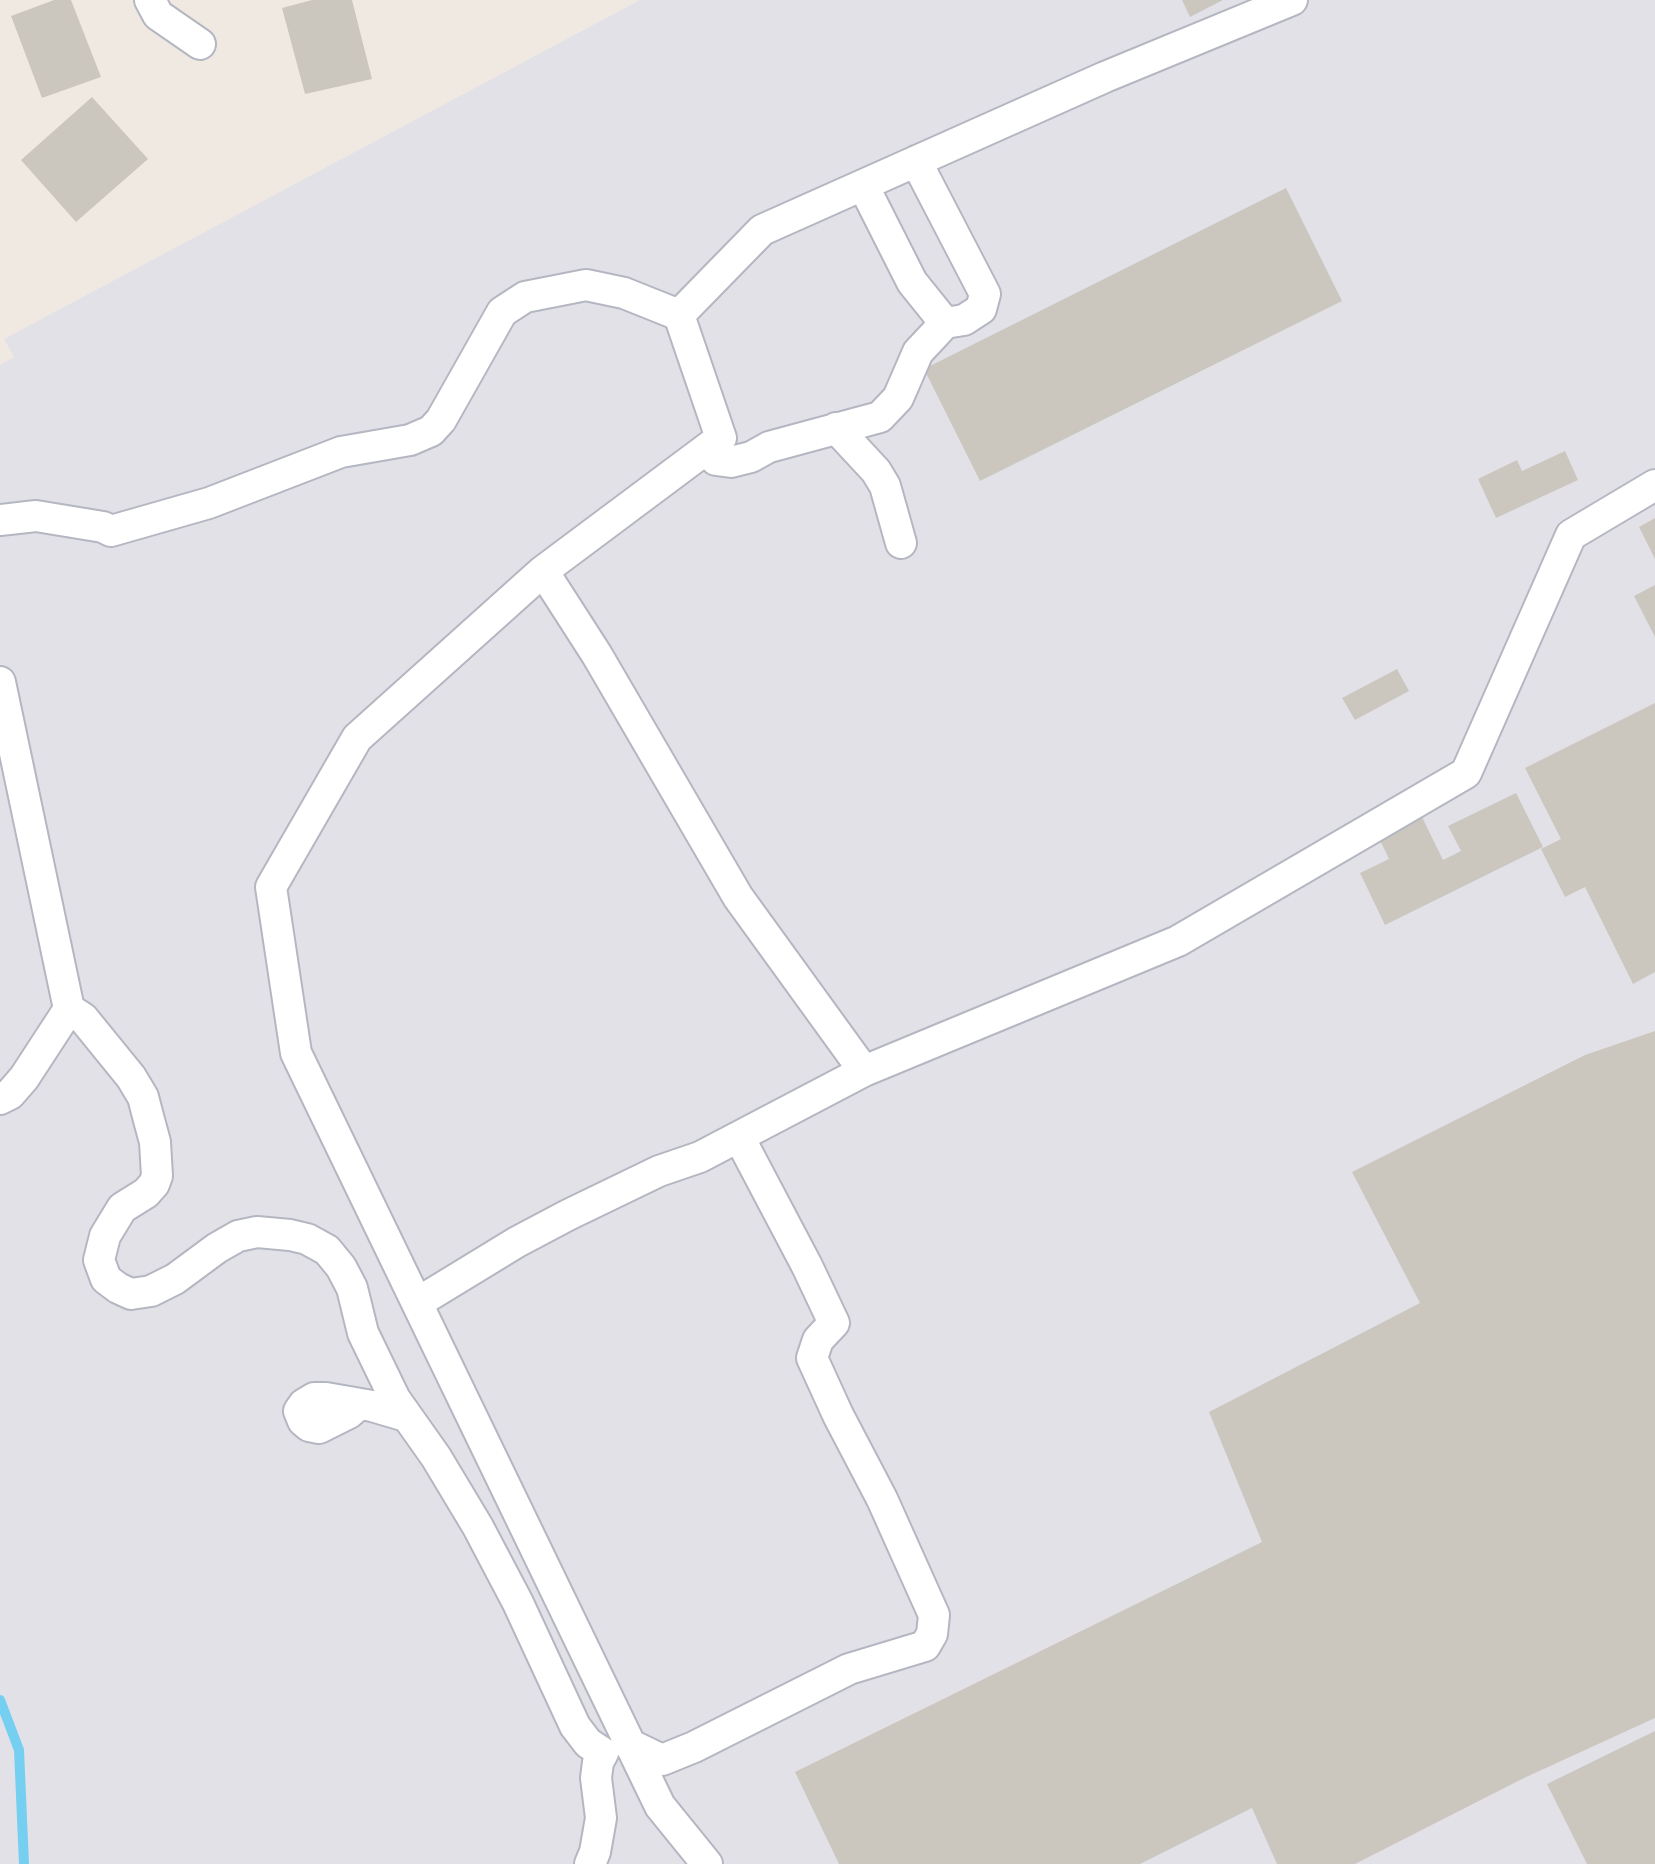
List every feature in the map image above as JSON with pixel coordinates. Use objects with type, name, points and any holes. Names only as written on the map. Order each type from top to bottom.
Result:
[{"type":"street","points":[[150,0],[158,15],[200,44]]},
{"type":"street","points":[[679,315],[762,230],[1105,77],[1292,0]]},
{"type":"street","points":[[707,449],[716,460],[731,462],[751,457],[769,447],[880,417],[898,398],[918,352],[945,323],[964,320],[981,309],[985,294],[916,161]]},
{"type":"street","points":[[863,185],[912,282],[945,323]]},
{"type":"street","points":[[0,520],[36,516],[111,531],[209,503],[341,452],[410,440],[431,431],[441,420],[502,312],[525,297],[586,285],[624,293],[679,315],[721,438],[543,571],[357,738],[271,887],[296,1053],[417,1303],[616,1748],[707,1864]]},
{"type":"street","points":[[836,428],[876,471],[885,486],[901,543]]},
{"type":"street","points":[[417,1303],[568,1215],[659,1171],[700,1157],[864,1071],[1178,941],[1466,773],[1571,535],[1655,485]]},
{"type":"street","points":[[543,571],[597,655],[738,897],[864,1071]]},
{"type":"street","points":[[0,682],[69,1009],[24,1078],[10,1094],[0,1099]]},
{"type":"street","points":[[69,1009],[83,1018],[131,1077],[143,1097],[155,1142],[157,1176],[154,1184],[122,1208],[105,1236],[99,1260],[106,1279],[131,1294],[151,1291],[175,1279],[238,1236],[257,1232],[307,1239],[327,1250],[352,1288],[363,1333],[395,1399],[436,1457],[478,1527],[518,1603],[575,1726],[588,1743],[662,1760],[849,1669],[925,1646],[932,1634],[934,1615],[882,1499],[812,1358],[818,1340],[834,1323],[739,1137]]},
{"type":"street","points":[[358,1405],[406,1416]]},
{"type":"street","points":[[590,1864],[601,1818],[596,1778],[598,1762],[616,1748]]},
{"type":"shaded area","points":[[640,0],[1655,0],[1655,1864],[0,1864],[0,365],[14,357],[4,339]]},
{"type":"building","points":[[54,0],[71,0],[101,77],[42,98],[11,16]]},
{"type":"building","points":[[312,0],[352,0],[372,79],[305,94],[282,8]]},
{"type":"building","points":[[1182,0],[1223,0],[1190,17]]},
{"type":"building","points":[[92,97],[148,159],[76,222],[21,160]]},
{"type":"building","points":[[1286,188],[1342,301],[980,481],[924,369]]},
{"type":"building","points":[[1565,451],[1578,480],[1496,518],[1478,479],[1517,460],[1522,471]]},
{"type":"building","points":[[1655,518],[1655,559],[1639,527]]},
{"type":"building","points":[[1655,585],[1655,637],[1634,596]]},
{"type":"building","points":[[1397,669],[1409,691],[1355,720],[1342,698]]},
{"type":"building","points":[[1655,703],[1655,972],[1633,984],[1585,887],[1565,897],[1541,849],[1561,839],[1525,768]]},
{"type":"building","points":[[1516,793],[1543,847],[1385,925],[1360,873],[1389,859],[1378,836],[1421,815],[1443,860],[1461,851],[1448,826]]},
{"type":"building","points":[[1655,1031],[1655,1718],[1524,1778],[1355,1864],[1277,1864],[1252,1808],[1140,1864],[839,1864],[795,1772],[1262,1542],[1209,1412],[1420,1303],[1352,1172],[1585,1055]]},
{"type":"building","points":[[1655,1731],[1655,1864],[1587,1864],[1547,1784]]},
{"type":"waterway","points":[[0,1700],[19,1750],[24,1864]]}]
